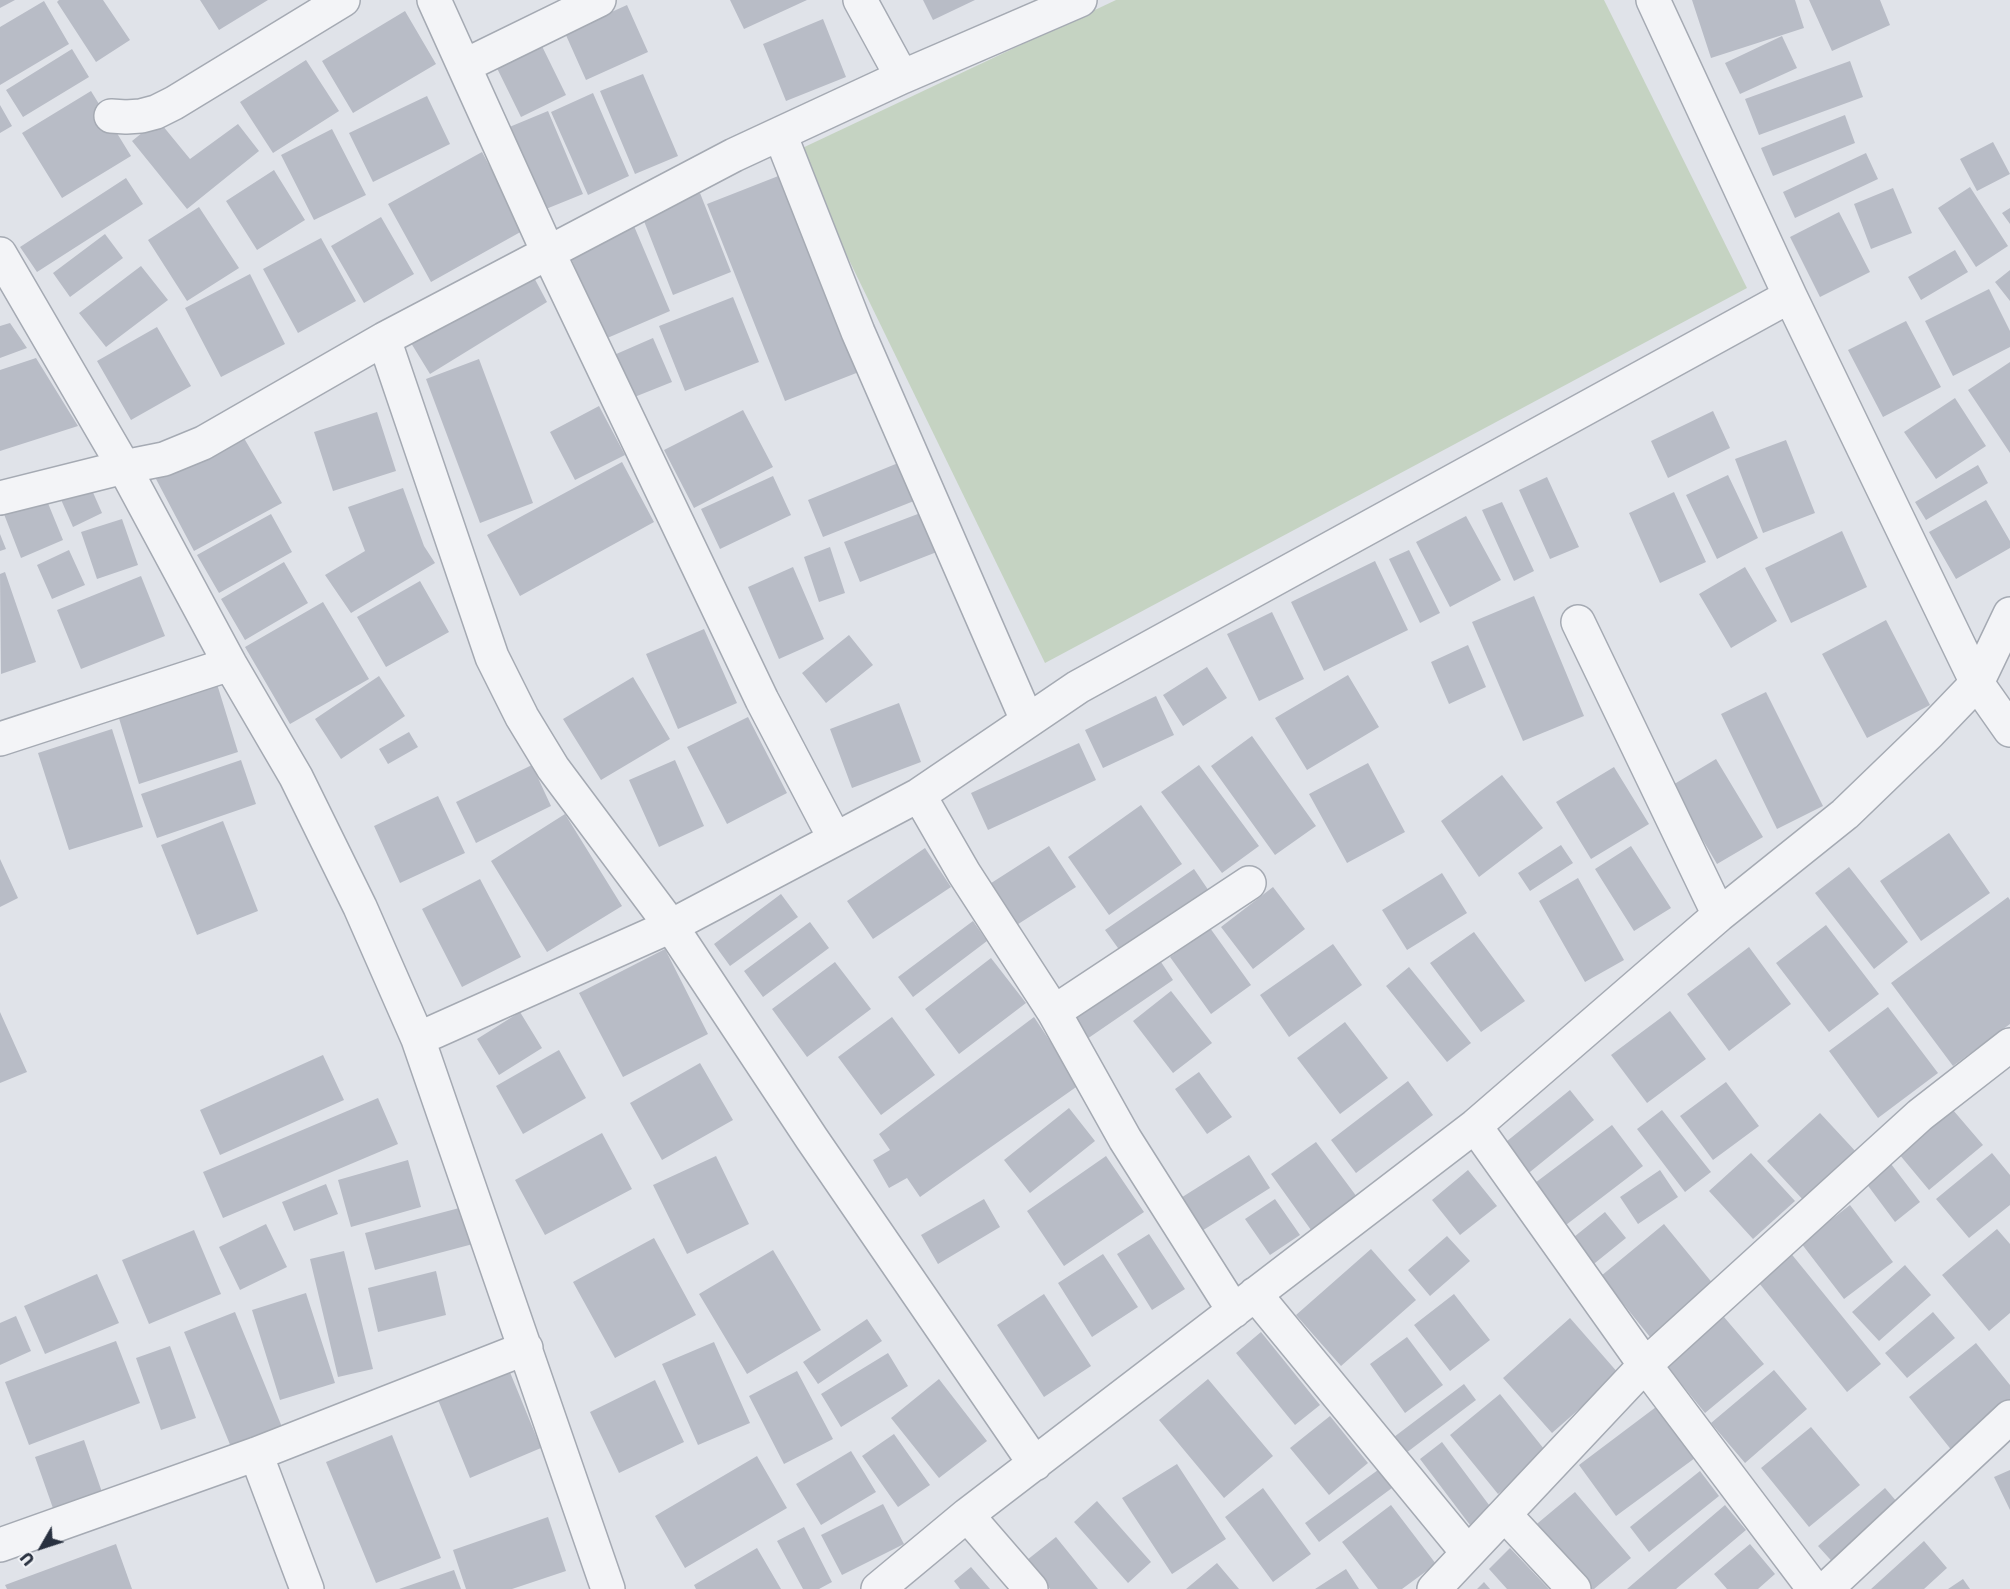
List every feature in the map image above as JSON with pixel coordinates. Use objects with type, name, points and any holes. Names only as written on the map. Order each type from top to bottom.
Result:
[{"type":"street","points":[[111,116],[141,116],[165,108],[343,0]]},
{"type":"street","points":[[434,0],[549,252],[762,700],[834,839]]},
{"type":"street","points":[[464,66],[598,0]]},
{"type":"street","points":[[860,0],[902,77]]},
{"type":"street","points":[[0,498],[124,466],[164,459],[203,443],[384,339],[734,155],[902,77],[1080,0]]},
{"type":"street","points":[[1653,0],[1791,296],[1977,683],[2010,730]]},
{"type":"street","points":[[780,134],[858,332],[1027,720]]},
{"type":"street","points":[[0,254],[124,466],[230,664],[296,777],[360,908],[418,1039],[608,1589]]},
{"type":"street","points":[[418,1039],[671,926],[919,795],[1027,720],[1089,681],[1791,296]]},
{"type":"street","points":[[384,339],[492,657],[522,717],[553,768],[671,926],[812,1139],[1035,1464]]},
{"type":"street","points":[[878,1589],[967,1515],[1475,1126],[1719,915],[1845,814],[1977,683],[2010,614]]},
{"type":"street","points":[[1578,621],[1719,915]]},
{"type":"street","points":[[0,739],[230,664]]},
{"type":"street","points":[[919,795],[964,873],[1054,1012],[1125,1139],[1244,1302],[1468,1553]]},
{"type":"street","points":[[1054,1012],[1249,883]]},
{"type":"street","points":[[1434,1589],[1645,1365],[1920,1115],[2010,1045]]},
{"type":"street","points":[[1475,1126],[1645,1365],[1814,1589]]},
{"type":"street","points":[[0,1545],[256,1454],[526,1348]]},
{"type":"street","points":[[1826,1589],[2010,1417]]},
{"type":"street","points":[[256,1454],[307,1589]]},
{"type":"street","points":[[967,1515],[1031,1589]]},
{"type":"street","points":[[1505,1515],[1574,1589]]},
{"type":"green space","points":[[1116,0],[1604,0],[1747,288],[1045,663],[796,151]]},
{"type":"building","points":[[0,0],[15,0],[0,8]]},
{"type":"building","points":[[59,0],[103,0],[130,40],[96,62],[57,2]]},
{"type":"building","points":[[200,0],[268,0],[219,30]]},
{"type":"building","points":[[730,0],[807,0],[744,29]]},
{"type":"building","points":[[923,0],[975,0],[933,20]]},
{"type":"building","points":[[1692,0],[1795,0],[1804,28],[1711,58]]},
{"type":"building","points":[[1809,0],[1880,0],[1890,25],[1832,51]]},
{"type":"building","points":[[44,1],[69,44],[0,85],[0,27]]},
{"type":"building","points":[[627,5],[648,52],[586,80],[565,33]]},
{"type":"building","points":[[405,11],[436,64],[353,113],[322,61]]},
{"type":"building","points":[[823,19],[846,77],[786,101],[763,44]]},
{"type":"building","points":[[537,36],[566,95],[521,117],[492,58]]},
{"type":"building","points":[[1782,36],[1797,68],[1740,94],[1725,63]]},
{"type":"building","points":[[72,49],[89,77],[23,117],[6,90]]},
{"type":"building","points":[[306,60],[339,111],[273,153],[240,102]]},
{"type":"building","points":[[1850,61],[1863,97],[1759,135],[1745,99]]},
{"type":"building","points":[[643,74],[678,156],[635,174],[600,91]]},
{"type":"building","points":[[91,91],[131,156],[62,198],[22,133]]},
{"type":"building","points":[[593,93],[629,176],[588,195],[551,112]]},
{"type":"building","points":[[427,96],[450,144],[373,182],[349,133]]},
{"type":"building","points":[[0,105],[12,126],[0,133]]},
{"type":"building","points":[[548,111],[583,194],[541,211],[507,128]]},
{"type":"building","points":[[1845,115],[1855,143],[1773,176],[1761,148]]},
{"type":"building","points":[[158,120],[190,159],[238,124],[259,151],[187,209],[132,141]]},
{"type":"building","points":[[332,129],[366,195],[314,220],[281,155]]},
{"type":"building","points":[[1993,142],[2010,174],[1977,191],[1960,159]]},
{"type":"building","points":[[482,152],[524,230],[431,282],[388,204]]},
{"type":"building","points":[[1866,153],[1878,179],[1795,218],[1783,192]]},
{"type":"building","points":[[274,170],[305,220],[257,250],[226,201]]},
{"type":"building","points":[[786,173],[864,370],[785,401],[707,204]]},
{"type":"building","points":[[126,178],[143,204],[37,272],[20,247]]},
{"type":"building","points":[[1970,187],[2008,246],[1976,267],[1938,208]]},
{"type":"building","points":[[1893,188],[1912,233],[1871,249],[1854,204]]},
{"type":"building","points":[[700,193],[731,272],[673,295],[642,216]]},
{"type":"building","points":[[199,207],[239,268],[187,301],[148,240]]},
{"type":"building","points":[[2010,208],[2010,224],[2002,213]]},
{"type":"building","points":[[1839,212],[1870,272],[1820,297],[1790,237]]},
{"type":"building","points":[[381,217],[414,274],[364,303],[331,246]]},
{"type":"building","points":[[631,219],[670,311],[605,339],[566,246]]},
{"type":"building","points":[[105,234],[123,258],[70,297],[53,273]]},
{"type":"building","points":[[321,238],[356,301],[298,333],[263,269]]},
{"type":"building","points":[[1955,250],[1968,272],[1921,300],[1908,277]]},
{"type":"building","points":[[141,266],[168,300],[106,347],[79,313]]},
{"type":"building","points":[[530,270],[547,302],[430,374],[411,343]]},
{"type":"building","points":[[2010,270],[2010,301],[1995,282]]},
{"type":"building","points":[[250,274],[285,344],[221,377],[185,308]]},
{"type":"building","points":[[1989,289],[2010,331],[2010,347],[1953,376],[1925,321]]},
{"type":"building","points":[[733,297],[759,362],[685,391],[659,326]]},
{"type":"building","points":[[1906,321],[1941,387],[1883,417],[1848,350]]},
{"type":"building","points":[[10,323],[27,348],[0,358],[0,326]]},
{"type":"building","points":[[157,327],[191,386],[131,420],[97,361]]},
{"type":"building","points":[[653,338],[672,382],[632,398],[614,355]]},
{"type":"building","points":[[36,358],[78,426],[0,451],[0,370]]},
{"type":"building","points":[[479,359],[533,503],[480,523],[426,379]]},
{"type":"building","points":[[2010,362],[2010,453],[1968,390]]},
{"type":"building","points":[[1955,398],[1986,446],[1936,479],[1904,432]]},
{"type":"building","points":[[599,406],[625,455],[575,480],[550,432]]},
{"type":"building","points":[[743,410],[773,467],[694,508],[664,450]]},
{"type":"building","points":[[1713,411],[1730,448],[1668,478],[1651,441]]},
{"type":"building","points":[[377,412],[396,471],[333,491],[314,432]]},
{"type":"building","points":[[241,433],[282,503],[194,551],[156,479]]},
{"type":"building","points":[[1786,440],[1815,513],[1763,533],[1735,459]]},
{"type":"building","points":[[903,461],[919,499],[823,537],[808,500]]},
{"type":"building","points":[[622,462],[654,522],[520,596],[487,535]]},
{"type":"building","points":[[1978,465],[1988,483],[1926,520],[1915,502]]},
{"type":"building","points":[[1728,475],[1758,538],[1717,559],[1686,495]]},
{"type":"building","points":[[773,476],[791,515],[720,549],[701,509]]},
{"type":"building","points":[[1547,477],[1579,547],[1550,559],[1519,490]]},
{"type":"building","points":[[88,481],[102,513],[73,527],[59,495]]},
{"type":"building","points":[[403,488],[424,546],[435,563],[351,613],[325,575],[365,551],[348,507]]},
{"type":"building","points":[[43,491],[63,540],[21,558],[2,509]]},
{"type":"building","points":[[1674,492],[1706,562],[1660,583],[1629,513]]},
{"type":"building","points":[[1986,500],[2010,541],[2010,548],[1956,579],[1929,532]]},
{"type":"building","points":[[1502,502],[1534,571],[1514,581],[1482,510]]},
{"type":"building","points":[[931,509],[947,548],[860,582],[844,542]]},
{"type":"building","points":[[271,514],[292,552],[219,593],[197,555]]},
{"type":"building","points":[[1466,516],[1501,580],[1450,607],[1416,542]]},
{"type":"building","points":[[122,519],[138,565],[97,579],[81,532]]},
{"type":"building","points":[[1842,531],[1867,587],[1791,623],[1765,568]]},
{"type":"building","points":[[0,534],[6,549],[0,551]]},
{"type":"building","points":[[830,547],[845,593],[819,602],[804,557]]},
{"type":"building","points":[[69,550],[85,585],[52,599],[37,565]]},
{"type":"building","points":[[1409,550],[1440,613],[1420,623],[1389,559]]},
{"type":"building","points":[[1375,561],[1408,630],[1324,671],[1291,602]]},
{"type":"building","points":[[284,562],[308,603],[245,640],[221,599]]},
{"type":"building","points":[[793,567],[824,639],[779,659],[748,587]]},
{"type":"building","points":[[1745,567],[1777,621],[1731,648],[1699,594]]},
{"type":"building","points":[[5,572],[36,662],[1,674],[0,574]]},
{"type":"building","points":[[141,576],[165,636],[81,669],[57,610]]},
{"type":"building","points":[[420,581],[449,632],[386,667],[357,617]]},
{"type":"building","points":[[1534,596],[1584,716],[1523,741],[1472,622]]},
{"type":"building","points":[[323,602],[369,679],[290,724],[245,647]]},
{"type":"building","points":[[1272,612],[1304,679],[1259,701],[1227,634]]},
{"type":"building","points":[[1886,620],[1930,705],[1867,738],[1822,654]]},
{"type":"building","points":[[704,629],[737,703],[678,729],[646,654]]},
{"type":"building","points":[[849,635],[873,665],[826,703],[802,673]]},
{"type":"building","points":[[1468,645],[1486,687],[1449,704],[1431,662]]},
{"type":"building","points":[[1207,667],[1227,698],[1183,726],[1163,695]]},
{"type":"building","points":[[1348,675],[1379,727],[1307,770],[1275,718]]},
{"type":"building","points":[[379,676],[405,716],[341,759],[315,719]]},
{"type":"building","points":[[633,677],[670,739],[601,780],[563,719]]},
{"type":"building","points":[[217,684],[238,752],[139,784],[118,715]]},
{"type":"building","points":[[1766,692],[1823,806],[1777,829],[1721,714]]},
{"type":"building","points":[[1156,696],[1174,735],[1103,768],[1085,730]]},
{"type":"building","points":[[899,703],[921,762],[852,788],[830,729]]},
{"type":"building","points":[[748,717],[787,793],[727,824],[687,747]]},
{"type":"building","points":[[112,729],[143,827],[69,850],[38,753]]},
{"type":"building","points":[[409,732],[418,747],[388,764],[379,749]]},
{"type":"building","points":[[1252,736],[1316,826],[1275,855],[1211,766]]},
{"type":"building","points":[[1079,743],[1096,780],[988,830],[971,793]]},
{"type":"building","points":[[1716,759],[1763,837],[1717,864],[1671,786]]},
{"type":"building","points":[[241,760],[256,804],[157,838],[141,794]]},
{"type":"building","points":[[675,760],[704,826],[659,847],[629,780]]},
{"type":"building","points":[[1368,763],[1405,832],[1347,863],[1309,794]]},
{"type":"building","points":[[532,765],[551,806],[476,843],[456,802]]},
{"type":"building","points":[[1199,765],[1259,846],[1222,873],[1161,792]]},
{"type":"building","points":[[1614,767],[1649,824],[1591,859],[1556,802]]},
{"type":"building","points":[[1502,775],[1543,828],[1479,877],[1441,821]]},
{"type":"building","points":[[438,796],[465,853],[400,883],[374,826]]},
{"type":"building","points":[[1141,805],[1182,864],[1109,915],[1068,857]]},
{"type":"building","points":[[565,814],[622,906],[547,952],[491,861]]},
{"type":"building","points":[[223,821],[258,911],[197,935],[161,845]]},
{"type":"building","points":[[1949,833],[1990,893],[1921,941],[1880,881]]},
{"type":"building","points":[[1561,845],[1573,863],[1530,891],[1518,873]]},
{"type":"building","points":[[1049,846],[1076,887],[1012,928],[985,887]]},
{"type":"building","points":[[1631,846],[1671,908],[1634,931],[1595,869]]},
{"type":"building","points":[[925,848],[951,887],[873,939],[847,901]]},
{"type":"building","points":[[0,859],[18,898],[0,907]]},
{"type":"building","points":[[1849,867],[1908,942],[1874,969],[1815,893]]},
{"type":"building","points":[[1194,869],[1211,894],[1123,955],[1105,930]]},
{"type":"building","points":[[1442,873],[1467,913],[1407,950],[1382,910]]},
{"type":"building","points":[[1578,878],[1624,960],[1585,982],[1539,901]]},
{"type":"building","points":[[480,879],[521,957],[462,987],[422,909]]},
{"type":"building","points":[[1273,887],[1305,929],[1253,969],[1221,927]]},
{"type":"building","points":[[781,894],[798,917],[730,966],[714,944]]},
{"type":"building","points":[[2008,897],[2010,900],[2010,1024],[1953,1066],[1891,983]]},
{"type":"building","points":[[973,921],[987,941],[913,997],[898,977]]},
{"type":"building","points":[[810,922],[829,948],[763,997],[744,971]]},
{"type":"building","points":[[1826,925],[1879,994],[1829,1032],[1776,963]]},
{"type":"building","points":[[1210,928],[1251,985],[1211,1014],[1170,957]]},
{"type":"building","points":[[1474,932],[1525,1001],[1481,1032],[1430,963]]},
{"type":"building","points":[[1333,944],[1362,985],[1289,1037],[1260,995]]},
{"type":"building","points":[[1749,947],[1791,1004],[1729,1051],[1687,994]]},
{"type":"building","points":[[665,949],[708,1034],[623,1077],[579,993]]},
{"type":"building","points":[[1157,956],[1173,980],[1087,1039],[1071,1015]]},
{"type":"building","points":[[991,958],[1026,1003],[959,1054],[925,1009]]},
{"type":"building","points":[[835,962],[871,1009],[807,1057],[772,1009]]},
{"type":"building","points":[[1409,967],[1471,1043],[1447,1062],[1386,986]]},
{"type":"building","points":[[1171,991],[1212,1043],[1173,1073],[1133,1021]]},
{"type":"building","points":[[1888,1007],[1938,1073],[1878,1118],[1829,1051]]},
{"type":"building","points":[[1670,1011],[1706,1059],[1647,1103],[1611,1055]]},
{"type":"building","points":[[0,1012],[27,1072],[0,1083]]},
{"type":"building","points":[[520,1012],[542,1048],[499,1075],[477,1039]]},
{"type":"building","points":[[892,1017],[935,1075],[881,1115],[838,1057]]},
{"type":"building","points":[[1034,1017],[1079,1085],[920,1197],[907,1178],[889,1188],[873,1160],[890,1150],[879,1134]]},
{"type":"building","points":[[1345,1022],[1388,1078],[1340,1114],[1297,1058]]},
{"type":"building","points":[[559,1050],[586,1098],[523,1134],[496,1086]]},
{"type":"building","points":[[323,1055],[344,1100],[220,1155],[200,1110]]},
{"type":"building","points":[[700,1063],[733,1120],[662,1160],[630,1103]]},
{"type":"building","points":[[1199,1072],[1232,1117],[1207,1134],[1175,1089]]},
{"type":"building","points":[[1408,1081],[1433,1115],[1356,1173],[1331,1140]]},
{"type":"building","points":[[1726,1082],[1759,1126],[1713,1160],[1680,1116]]},
{"type":"building","points":[[1570,1090],[1594,1120],[1525,1176],[1501,1146]]},
{"type":"building","points":[[378,1098],[398,1144],[223,1218],[203,1172]]},
{"type":"building","points":[[1069,1108],[1095,1141],[1030,1193],[1004,1160]]},
{"type":"building","points":[[1662,1110],[1711,1172],[1685,1192],[1637,1129]]},
{"type":"building","points":[[1953,1110],[1983,1145],[1929,1190],[1899,1154]]},
{"type":"building","points":[[1820,1113],[1858,1154],[1806,1203],[1767,1161]]},
{"type":"building","points":[[1612,1125],[1643,1166],[1562,1228],[1531,1186]]},
{"type":"building","points":[[602,1133],[632,1189],[545,1235],[515,1180]]},
{"type":"building","points":[[1316,1142],[1357,1197],[1311,1230],[1271,1174]]},
{"type":"building","points":[[1751,1153],[1795,1201],[1753,1239],[1709,1191]]},
{"type":"building","points":[[1992,1153],[2010,1175],[2010,1205],[1969,1238],[1936,1199]]},
{"type":"building","points":[[1249,1155],[1270,1188],[1197,1234],[1176,1201]]},
{"type":"building","points":[[716,1156],[749,1224],[687,1254],[653,1185]]},
{"type":"building","points":[[1106,1156],[1144,1212],[1064,1266],[1027,1211]]},
{"type":"building","points":[[408,1160],[421,1207],[351,1227],[338,1180]]},
{"type":"building","points":[[1888,1160],[1920,1202],[1895,1222],[1863,1179]]},
{"type":"building","points":[[1468,1170],[1497,1206],[1460,1235],[1432,1200]]},
{"type":"building","points":[[1660,1170],[1678,1197],[1638,1224],[1620,1197]]},
{"type":"building","points":[[326,1184],[338,1214],[294,1231],[282,1202]]},
{"type":"building","points":[[984,1199],[1000,1227],[938,1264],[921,1235]]},
{"type":"building","points":[[1275,1199],[1300,1235],[1270,1255],[1245,1219]]},
{"type":"building","points":[[1850,1205],[1893,1262],[1844,1299],[1801,1243]]},
{"type":"building","points":[[463,1207],[473,1244],[375,1270],[365,1233]]},
{"type":"building","points":[[1605,1212],[1626,1238],[1590,1267],[1569,1241]]},
{"type":"building","points":[[266,1224],[287,1267],[240,1290],[219,1247]]},
{"type":"building","points":[[1664,1224],[1714,1285],[1650,1337],[1601,1276]]},
{"type":"building","points":[[1997,1229],[2010,1244],[2010,1313],[1989,1331],[1942,1275]]},
{"type":"building","points":[[194,1230],[221,1294],[149,1324],[122,1260]]},
{"type":"building","points":[[1149,1234],[1185,1289],[1152,1310],[1117,1254]]},
{"type":"building","points":[[1447,1236],[1470,1261],[1430,1296],[1408,1270]]},
{"type":"building","points":[[654,1238],[696,1315],[615,1358],[573,1282]]},
{"type":"building","points":[[1371,1249],[1416,1300],[1341,1366],[1296,1315]]},
{"type":"building","points":[[773,1250],[821,1330],[747,1374],[699,1294]]},
{"type":"building","points":[[344,1251],[373,1369],[338,1377],[310,1259]]},
{"type":"building","points":[[1789,1251],[1881,1364],[1847,1392],[1755,1278]]},
{"type":"building","points":[[1103,1254],[1138,1307],[1092,1337],[1058,1283]]},
{"type":"building","points":[[1905,1265],[1931,1295],[1879,1341],[1852,1312]]},
{"type":"building","points":[[436,1271],[446,1315],[378,1332],[368,1288]]},
{"type":"building","points":[[97,1274],[119,1323],[45,1354],[24,1306]]},
{"type":"building","points":[[306,1293],[335,1383],[280,1400],[252,1310]]},
{"type":"building","points":[[1044,1294],[1091,1366],[1044,1397],[997,1325]]},
{"type":"building","points":[[1454,1294],[1490,1340],[1450,1371],[1414,1325]]},
{"type":"building","points":[[235,1312],[282,1427],[231,1447],[184,1332]]},
{"type":"building","points":[[1933,1312],[1955,1338],[1907,1378],[1885,1353]]},
{"type":"building","points":[[16,1316],[31,1351],[0,1365],[0,1323]]},
{"type":"building","points":[[1724,1317],[1764,1364],[1705,1413],[1666,1365]]},
{"type":"building","points":[[1570,1318],[1619,1374],[1552,1433],[1503,1378]]},
{"type":"building","points":[[867,1319],[882,1341],[818,1384],[803,1362]]},
{"type":"building","points":[[1261,1332],[1320,1405],[1295,1425],[1236,1353]]},
{"type":"building","points":[[1407,1337],[1443,1385],[1405,1413],[1370,1364]]},
{"type":"building","points":[[116,1341],[140,1403],[29,1445],[5,1382]]},
{"type":"building","points":[[714,1342],[750,1423],[698,1445],[662,1364]]},
{"type":"building","points":[[1976,1343],[2010,1385],[2010,1406],[1953,1452],[1909,1397]]},
{"type":"building","points":[[170,1346],[196,1418],[161,1430],[136,1358]]},
{"type":"building","points":[[888,1353],[908,1386],[841,1427],[821,1394]]},
{"type":"building","points":[[507,1365],[541,1448],[470,1478],[436,1395]]},
{"type":"building","points":[[1774,1370],[1807,1409],[1745,1463],[1711,1423]]},
{"type":"building","points":[[797,1371],[833,1439],[784,1464],[749,1396]]},
{"type":"building","points":[[939,1379],[987,1441],[939,1478],[891,1418]]},
{"type":"building","points":[[1208,1379],[1273,1456],[1224,1498],[1159,1420]]},
{"type":"building","points":[[655,1380],[684,1442],[619,1473],[590,1412]]},
{"type":"building","points":[[1464,1384],[1476,1400],[1406,1453],[1394,1437]]},
{"type":"building","points":[[1500,1394],[1548,1454],[1498,1494],[1450,1435]]},
{"type":"building","points":[[1656,1407],[1695,1458],[1616,1516],[1579,1465]]},
{"type":"building","points":[[1330,1416],[1368,1463],[1329,1495],[1290,1448]]},
{"type":"building","points":[[1811,1427],[1860,1485],[1809,1527],[1761,1468]]},
{"type":"building","points":[[894,1434],[930,1485],[898,1507],[862,1456]]},
{"type":"building","points":[[392,1435],[441,1558],[376,1583],[326,1462]]},
{"type":"building","points":[[84,1440],[104,1498],[55,1514],[35,1457]]},
{"type":"building","points":[[1442,1442],[1495,1513],[1473,1529],[1420,1459]]},
{"type":"building","points":[[851,1451],[876,1492],[821,1525],[796,1484]]},
{"type":"building","points":[[757,1456],[787,1508],[685,1568],[655,1516]]},
{"type":"building","points":[[1177,1464],[1226,1539],[1172,1574],[1122,1498]]},
{"type":"building","points":[[1378,1470],[1392,1488],[1319,1542],[1305,1523]]},
{"type":"building","points":[[2010,1470],[2010,1510],[1994,1477]]},
{"type":"building","points":[[1700,1471],[1719,1496],[1649,1552],[1630,1527]]},
{"type":"building","points":[[1263,1488],[1311,1554],[1273,1582],[1225,1517]]},
{"type":"building","points":[[1885,1488],[1904,1510],[1838,1568],[1818,1546]]},
{"type":"building","points":[[1575,1492],[1631,1558],[1594,1589],[1584,1589],[1532,1528]]},
{"type":"building","points":[[1097,1501],[1151,1562],[1128,1583],[1074,1522]]},
{"type":"building","points":[[883,1504],[904,1544],[842,1575],[821,1535]]},
{"type":"building","points":[[1391,1505],[1436,1564],[1402,1589],[1378,1589],[1342,1542]]},
{"type":"building","points":[[1725,1505],[1746,1530],[1676,1589],[1627,1589]]},
{"type":"building","points":[[548,1517],[566,1571],[512,1589],[466,1589],[453,1550]]},
{"type":"building","points":[[804,1527],[832,1582],[819,1589],[803,1589],[777,1541]]},
{"type":"building","points":[[1056,1537],[1098,1589],[1050,1589],[1027,1560]]},
{"type":"building","points":[[1924,1541],[1947,1568],[1924,1589],[1871,1589]]},
{"type":"building","points":[[116,1544],[132,1589],[7,1589],[5,1585]]},
{"type":"building","points":[[1750,1544],[1775,1574],[1758,1589],[1727,1589],[1714,1574]]},
{"type":"building","points":[[757,1548],[781,1589],[696,1589],[694,1585]]},
{"type":"building","points":[[1510,1548],[1549,1589],[1507,1589],[1489,1569]]},
{"type":"building","points":[[1217,1563],[1239,1589],[1186,1589]]},
{"type":"building","points":[[971,1567],[990,1589],[960,1589],[954,1581]]},
{"type":"building","points":[[1346,1569],[1359,1589],[1315,1589]]},
{"type":"building","points":[[454,1570],[461,1589],[399,1589]]},
{"type":"building","points":[[1963,1579],[1970,1589],[1948,1589]]},
{"type":"building","points":[[1484,1582],[1490,1589],[1477,1589]]}]
